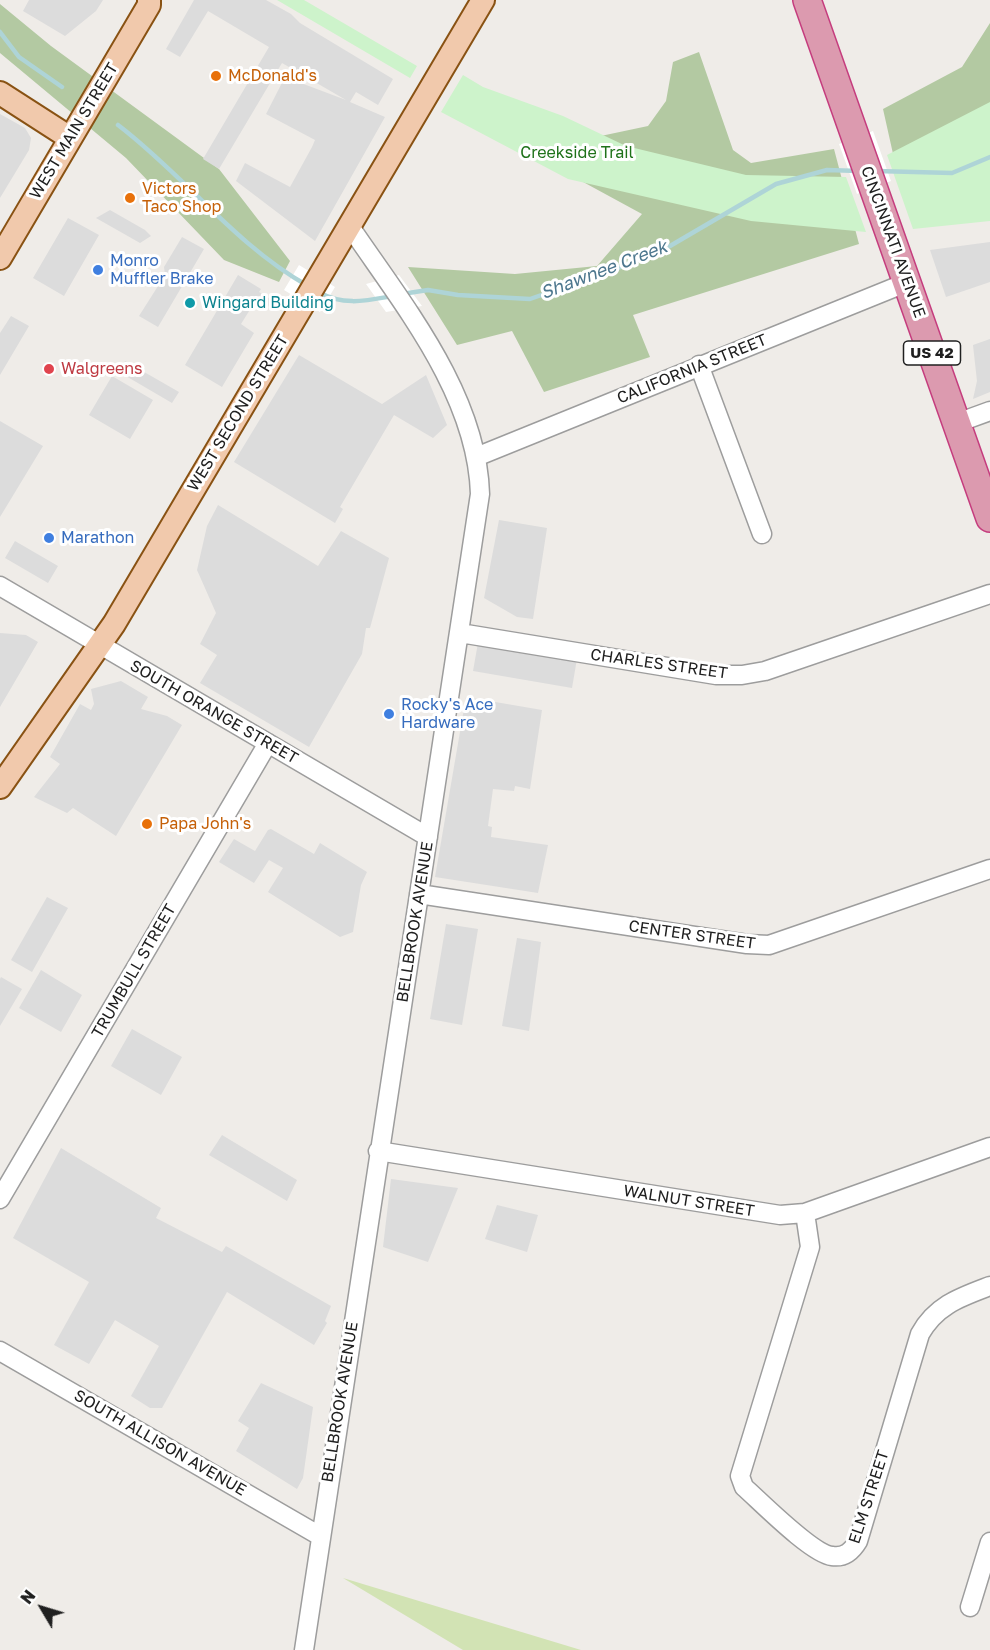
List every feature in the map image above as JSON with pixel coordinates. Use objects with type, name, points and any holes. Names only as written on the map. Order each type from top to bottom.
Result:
[{"type":"highway","name":"CINCINNATI AVENUE","points":[[807,0],[990,518]]},
{"type":"main road","name":"WEST SECOND STREET","points":[[0,787],[99,646],[483,0]]},
{"type":"main road","name":"WEST MAIN STREET","points":[[0,258],[152,2]]},
{"type":"main road","points":[[0,93],[70,138]]},
{"type":"street","name":"BELLBROOK AVENUE","points":[[304,1650],[378,1151],[479,507],[476,457],[459,404],[432,348],[349,225]]},
{"type":"street","name":"CALIFORNIA STREET","points":[[476,457],[908,282]]},
{"type":"street","points":[[699,365],[762,534]]},
{"type":"street","points":[[957,423],[990,411]]},
{"type":"street","name":"SOUTH ORANGE STREET","points":[[0,586],[428,837]]},
{"type":"street","name":"CHARLES STREET","points":[[460,633],[716,675],[742,675],[765,671],[990,594]]},
{"type":"street","name":"TRUMBULL STREET","points":[[0,1199],[268,742]]},
{"type":"street","name":"CENTER STREET","points":[[419,894],[747,944],[769,945],[990,869]]},
{"type":"street","name":"WALNUT STREET","points":[[378,1151],[780,1215],[805,1213],[990,1147]]},
{"type":"street","name":"ELM STREET","points":[[805,1213],[810,1247],[740,1476],[744,1487],[799,1535],[825,1554],[843,1555],[852,1551],[858,1541],[920,1334],[927,1321],[950,1302],[990,1286]]},
{"type":"street","name":"SOUTH ALLISON AVENUE","points":[[0,1351],[320,1536]]},
{"type":"street","points":[[970,1607],[990,1542]]},
{"type":"green space","points":[[277,0],[304,0],[417,66],[410,78]]},
{"type":"green space","points":[[0,4],[51,46],[219,169],[290,261],[279,282],[224,260],[126,158],[0,53]]},
{"type":"green space","points":[[990,23],[990,189],[902,194],[883,109],[962,67]]},
{"type":"green space","points":[[699,52],[733,150],[751,163],[834,149],[859,244],[633,315],[650,357],[544,392],[512,331],[457,345],[408,267],[515,274],[597,266],[642,214],[447,108],[596,137],[648,126],[666,101],[673,62]]},
{"type":"green space","name":"Creekside Trail","points":[[463,75],[483,87],[563,116],[626,146],[746,175],[846,177],[866,232],[751,221],[568,179],[441,112]]},
{"type":"green space","points":[[990,102],[990,221],[913,229],[887,155]]},
{"type":"green space","points":[[343,1578],[581,1650],[463,1650]]},
{"type":"shaded area","points":[[29,0],[103,0],[96,11],[65,36],[23,11]]},
{"type":"shaded area","points":[[194,0],[266,0],[393,79],[378,105],[356,92],[350,102],[385,117],[315,241],[236,181],[245,163],[290,187],[312,147],[315,140],[266,114],[285,77],[346,100],[282,63],[219,169],[203,159],[269,47],[208,11],[180,57],[166,49]]},
{"type":"shaded area","points":[[0,114],[25,128],[31,138],[29,150],[0,198]]},
{"type":"shaded area","points":[[110,210],[145,230],[151,236],[140,243],[96,218]]},
{"type":"shaded area","points":[[68,218],[99,235],[64,296],[33,278]]},
{"type":"shaded area","points":[[182,237],[204,249],[158,327],[139,316],[165,275],[164,267]]},
{"type":"shaded area","points":[[990,242],[990,282],[946,297],[930,250]]},
{"type":"shaded area","points":[[238,275],[261,289],[259,292],[272,300],[268,307],[256,300],[241,324],[254,333],[222,387],[185,365]]},
{"type":"shaded area","points":[[11,316],[29,326],[0,375],[0,333]]},
{"type":"shaded area","points":[[990,339],[990,392],[973,399],[977,381],[973,345]]},
{"type":"shaded area","points":[[299,355],[382,404],[426,375],[447,425],[433,438],[394,415],[340,507],[343,509],[335,523],[234,462]]},
{"type":"shaded area","points":[[125,361],[179,392],[172,403],[119,372]]},
{"type":"shaded area","points":[[112,376],[153,400],[130,439],[89,415]]},
{"type":"shaded area","points":[[0,421],[43,446],[0,517]]},
{"type":"shaded area","points":[[218,505],[318,566],[341,531],[389,558],[370,628],[366,628],[362,654],[309,747],[200,683],[217,655],[200,644],[216,613],[197,570],[207,526]]},
{"type":"shaded area","points":[[499,520],[547,528],[533,619],[517,617],[484,598]]},
{"type":"shaded area","points":[[15,541],[58,566],[48,583],[5,558]]},
{"type":"shaded area","points":[[0,633],[26,635],[38,642],[0,707]]},
{"type":"shaded area","points":[[479,637],[578,653],[572,688],[473,671]]},
{"type":"shaded area","points":[[121,681],[148,697],[141,709],[167,716],[182,725],[116,836],[73,808],[67,813],[34,797],[60,764],[50,757],[80,704],[91,710],[94,704],[91,689]]},
{"type":"shaded area","points":[[466,697],[542,710],[530,789],[515,786],[514,791],[493,789],[488,826],[492,827],[491,837],[548,845],[538,893],[435,877]]},
{"type":"shaded area","points":[[271,829],[314,854],[320,843],[367,872],[361,885],[353,932],[340,937],[268,892],[283,868],[269,860],[254,883],[219,862],[234,839],[255,851],[268,830]]},
{"type":"shaded area","points":[[47,897],[68,908],[32,972],[11,960]]},
{"type":"shaded area","points":[[446,924],[478,929],[462,1025],[430,1019]]},
{"type":"shaded area","points":[[517,938],[541,942],[529,1031],[502,1026]]},
{"type":"shaded area","points":[[41,970],[82,995],[61,1032],[19,1008]]},
{"type":"shaded area","points":[[1,977],[22,989],[0,1026],[0,979]]},
{"type":"shaded area","points":[[132,1029],[182,1057],[161,1095],[111,1066]]},
{"type":"shaded area","points":[[222,1135],[297,1180],[287,1201],[209,1155]]},
{"type":"shaded area","points":[[61,1148],[161,1208],[156,1218],[222,1252],[226,1246],[331,1306],[325,1321],[327,1323],[314,1345],[227,1292],[162,1408],[150,1408],[131,1396],[159,1346],[115,1320],[89,1364],[54,1345],[89,1282],[13,1238]]},
{"type":"shaded area","points":[[391,1179],[458,1188],[428,1262],[383,1247]]},
{"type":"shaded area","points":[[497,1205],[538,1215],[527,1252],[485,1239]]},
{"type":"shaded area","points":[[261,1383],[313,1407],[303,1478],[297,1489],[236,1451],[249,1428],[238,1421]]},
{"type":"pier","points":[[873,131],[891,181],[857,194],[839,144]]},
{"type":"pier","points":[[299,265],[335,287],[320,312],[284,290]]},
{"type":"pier","points":[[399,275],[422,306],[386,312],[366,284]]},
{"type":"waterway","name":"Shawnee Creek","points":[[0,32],[19,57],[62,87]]},
{"type":"waterway","name":"Shawnee Creek","points":[[118,125],[165,165],[257,251],[308,286]]},
{"type":"waterway","name":"Shawnee Creek","points":[[876,171],[952,173],[990,157]]},
{"type":"waterway","name":"Shawnee Creek","points":[[402,294],[428,290],[458,295],[530,299],[616,269],[670,246],[776,184],[827,170],[859,171]]},
{"type":"waterway","name":"Shawnee Creek","points":[[318,292],[346,301],[364,301],[393,296]]},
{"type":"place","name":"McDonald's","points":[[216,76]]},
{"type":"place","name":"Victors Taco Shop","points":[[130,198]]},
{"type":"place","name":"Monro Muffler Brake","points":[[98,270]]},
{"type":"place","name":"Wingard Building","points":[[190,303]]},
{"type":"place","name":"Walgreens","points":[[49,369]]},
{"type":"place","name":"Marathon","points":[[49,538]]},
{"type":"place","name":"Rocky's Ace Hardware","points":[[389,714]]},
{"type":"place","name":"Papa John's","points":[[147,824]]}]
